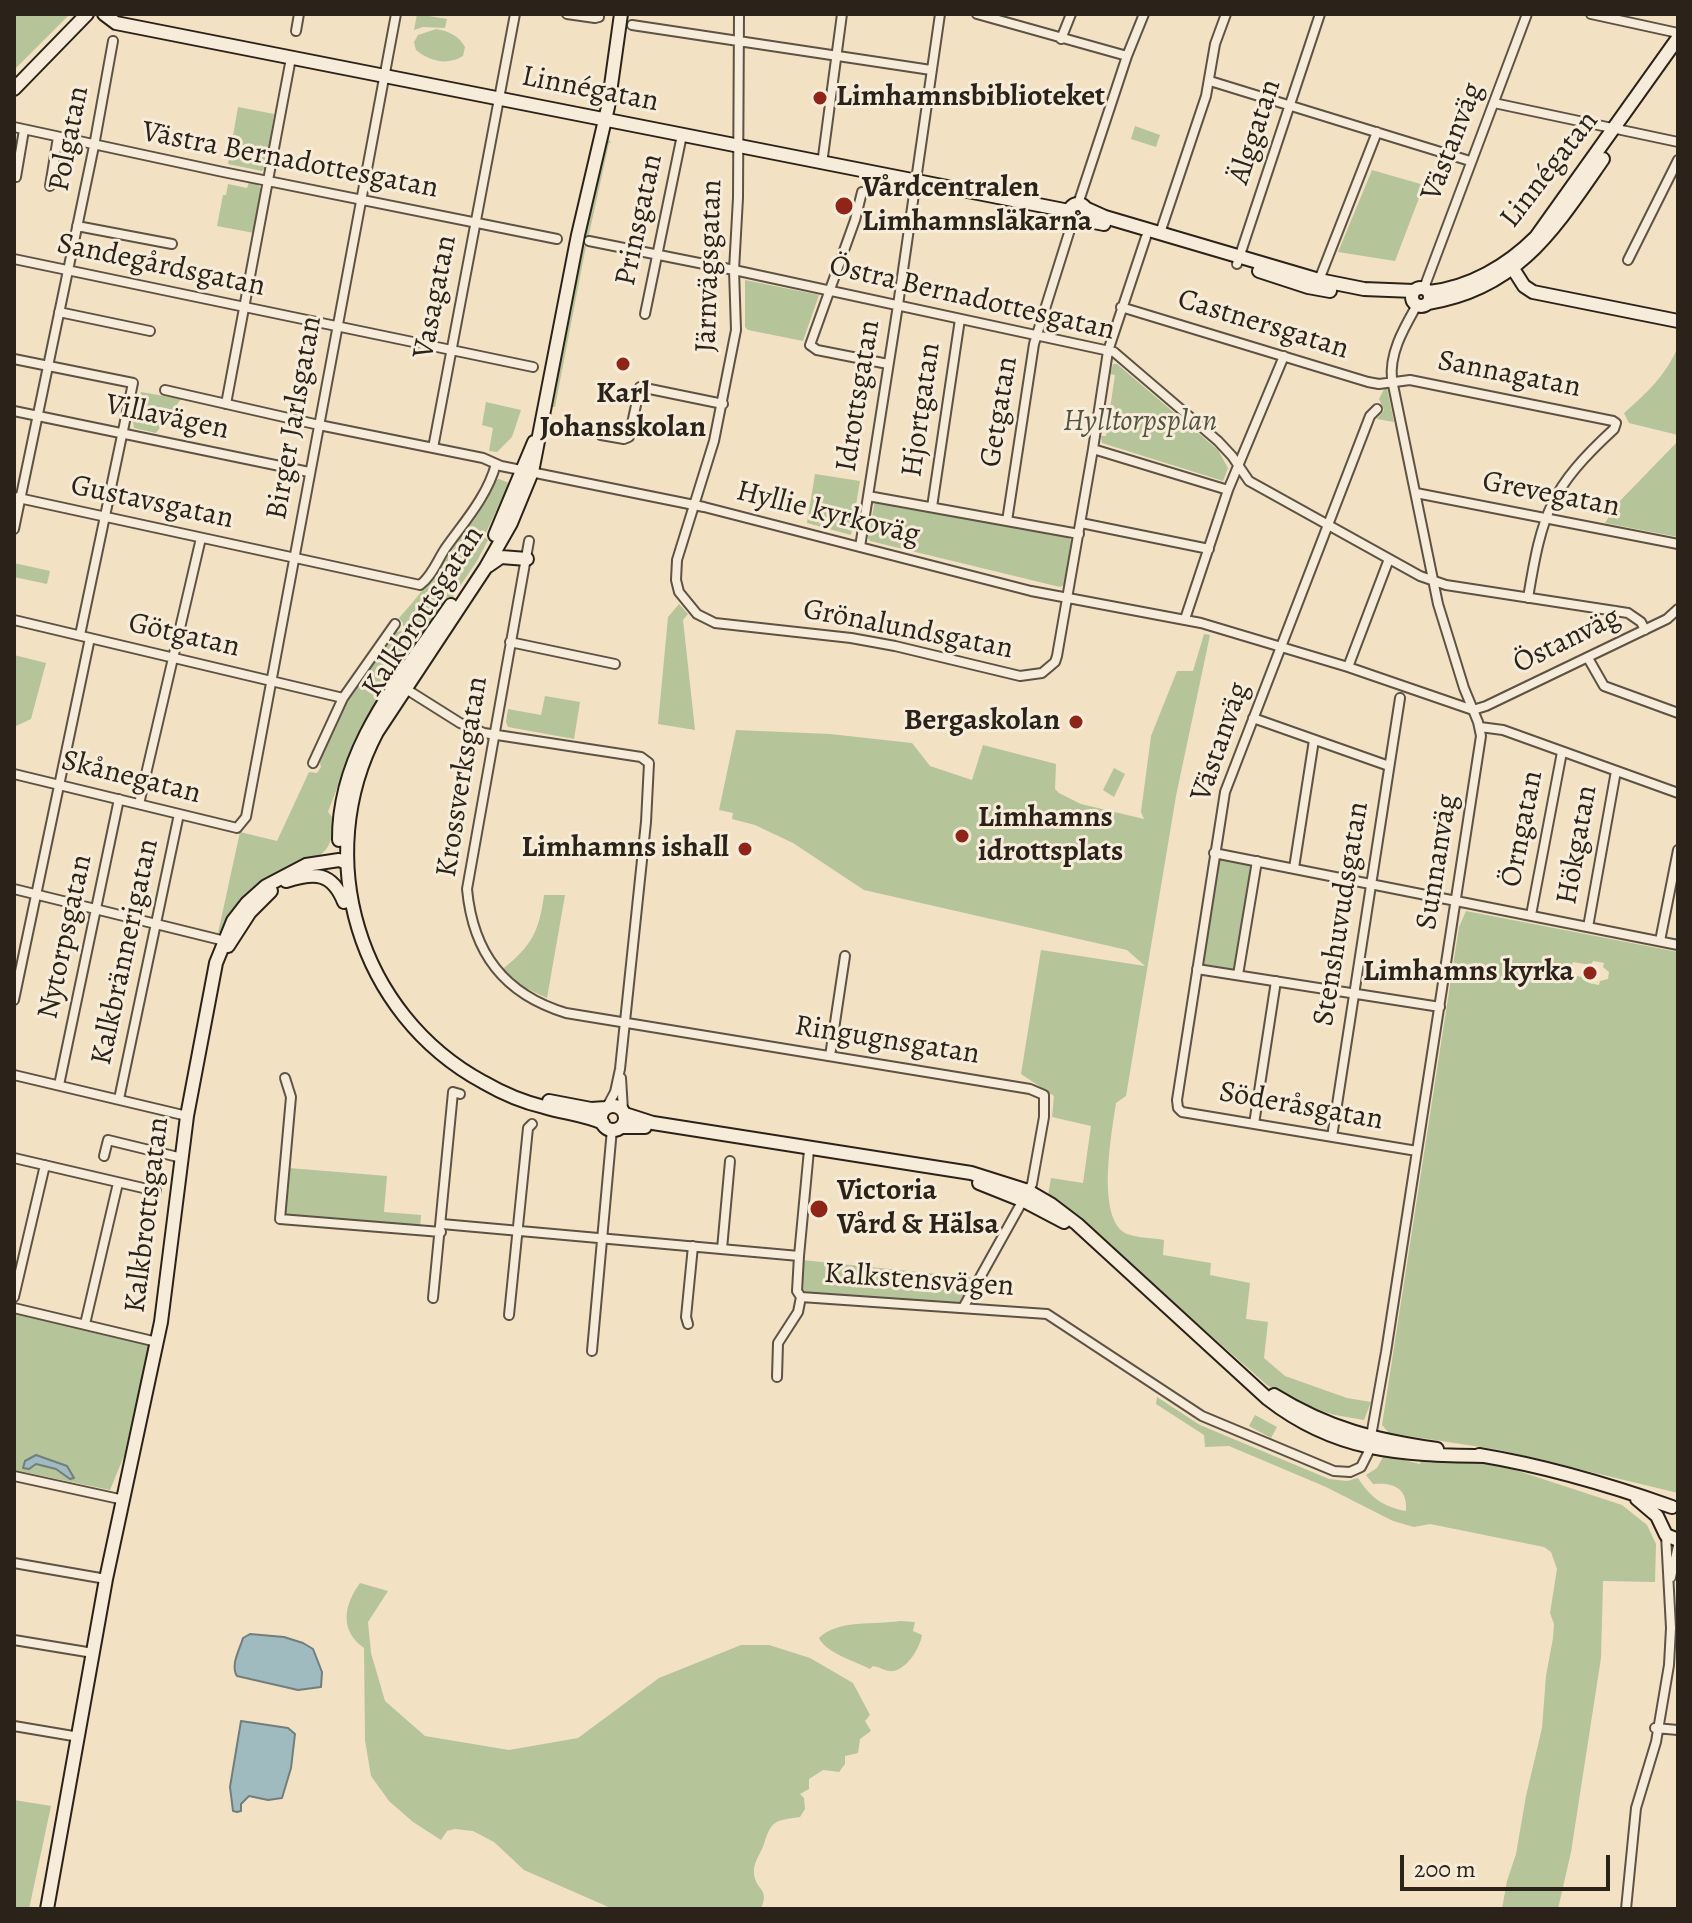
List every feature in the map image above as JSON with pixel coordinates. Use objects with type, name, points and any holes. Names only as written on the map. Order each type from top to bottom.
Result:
[{"type":"street","points":[[14,89],[87,14]]},
{"type":"street","name":"Linnégatan","points":[[104,14],[116,23],[1078,213],[1160,233],[1308,287],[1421,297],[1459,296],[1531,254],[1552,232],[1678,36]]},
{"type":"street","points":[[296,31],[299,14]]},
{"type":"street","name":"Birger Jarlsgatan","points":[[237,828],[246,817],[396,14]]},
{"type":"street","name":"Vasagatan","points":[[433,448],[515,14]]},
{"type":"street","points":[[567,14],[599,16]]},
{"type":"street","name":"Kalkbrottsgatan","points":[[342,863],[362,760],[511,523],[538,435],[614,76],[621,14]]},
{"type":"street","name":"Järnvägsgatan","points":[[688,605],[679,592],[677,560],[723,404],[736,330],[734,270],[739,14]]},
{"type":"street","points":[[822,164],[842,14]]},
{"type":"street","name":"Idrottsgatan","points":[[860,547],[940,14]]},
{"type":"street","points":[[979,14],[1127,56]]},
{"type":"street","points":[[1061,39],[1071,14]]},
{"type":"street","name":"Getgatan","points":[[1007,521],[1037,336],[1127,56],[1144,14]]},
{"type":"street","points":[[1160,233],[1210,81],[1212,58],[1226,14]]},
{"type":"street","name":"Älggatan","points":[[1238,260],[1320,14]]},
{"type":"street","name":"Västanväg","points":[[1421,297],[1527,14]]},
{"type":"street","points":[[1591,14],[1678,36]]},
{"type":"street","points":[[632,25],[931,70]]},
{"type":"street","name":"Polgatan","points":[[14,529],[113,41]]},
{"type":"street","name":"Linnégatan","points":[[1620,130],[1678,51]]},
{"type":"street","points":[[226,404],[291,58]]},
{"type":"street","points":[[1210,81],[1470,161]]},
{"type":"street","points":[[1494,103],[1678,142]]},
{"type":"street","name":"Västra Bernadottesgatan","points":[[14,127],[94,146],[557,239]]},
{"type":"street","points":[[16,177],[24,130]]},
{"type":"street","points":[[1319,280],[1377,132]]},
{"type":"street","name":"Prinsgatan","points":[[645,314],[682,135]]},
{"type":"street","points":[[50,186],[58,137]]},
{"type":"street","points":[[1628,260],[1678,160]]},
{"type":"street","points":[[862,192],[855,220],[810,341],[812,347],[888,364]]},
{"type":"street","name":"Linnégatan","points":[[1078,213],[1146,237],[1319,280],[1421,297]]},
{"type":"street","points":[[77,226],[172,244]]},
{"type":"street","points":[[1068,598],[1108,351],[1146,237]]},
{"type":"street","name":"Östra Bernadottesgatan","points":[[589,241],[1108,351],[1121,357],[1218,441],[1249,481],[1389,559],[1446,585],[1628,613],[1641,622],[1645,630]]},
{"type":"street","name":"Sandegårdsgatan","points":[[14,259],[533,367]]},
{"type":"street","points":[[1511,264],[1524,286],[1533,292],[1678,321]]},
{"type":"street","name":"Sunnanväg","points":[[1370,1443],[1480,745],[1480,727],[1432,580],[1392,380],[1395,350],[1421,297]]},
{"type":"street","name":"Castnersgatan","points":[[1121,307],[1368,382],[1379,384],[1392,380]]},
{"type":"street","points":[[59,312],[150,331]]},
{"type":"street","name":"Hjortgatan","points":[[932,507],[960,319]]},
{"type":"street","points":[[1185,619],[1228,490],[1284,356]]},
{"type":"street","points":[[14,359],[133,383],[60,785],[14,1000]]},
{"type":"street","name":"Sannagatan","points":[[1392,380],[1410,380],[1616,423],[1614,429],[1566,479],[1544,518]]},
{"type":"street","points":[[601,435],[629,437],[640,387],[723,404]]},
{"type":"street","name":"Hyllie kyrkoväg","points":[[165,390],[693,505],[1031,591],[1185,619],[1348,667],[1473,710]]},
{"type":"street","name":"Västanväg","points":[[1178,1108],[1225,792],[1370,416],[1377,409]]},
{"type":"street","name":"Villavägen","points":[[14,411],[309,472]]},
{"type":"street","points":[[1093,449],[1228,490]]},
{"type":"street","name":"Gustavsgatan","points":[[18,498],[420,585],[469,520],[496,464]]},
{"type":"street","name":"Kalkbrottsgatan","points":[[396,1009],[376,984],[362,959],[344,902],[338,812],[359,747],[388,697],[484,555],[528,471]]},
{"type":"street","name":"Grevegatan","points":[[1416,493],[1678,544]]},
{"type":"street","points":[[868,496],[1079,534]]},
{"type":"street","points":[[1528,598],[1544,518]]},
{"type":"street","points":[[1081,523],[1209,549]]},
{"type":"street","points":[[139,804],[201,538]]},
{"type":"street","name":"Krossverksgatan","points":[[529,541],[467,889],[470,917],[479,943],[496,970],[530,998],[566,1013],[625,1023]]},
{"type":"street","points":[[486,567],[501,557],[527,559]]},
{"type":"street","points":[[1348,667],[1389,559]]},
{"type":"street","name":"Grönalundsgatan","points":[[688,605],[715,623],[851,638],[1026,676],[1042,673],[1055,662],[1068,598]]},
{"type":"street","name":"Östanväg","points":[[1473,710],[1645,630],[1667,619],[1678,609]]},
{"type":"street","points":[[1667,619],[1678,623]]},
{"type":"street","name":"Götgatan","points":[[14,620],[343,698]]},
{"type":"street","points":[[313,763],[343,698],[395,624]]},
{"type":"street","points":[[510,642],[615,664]]},
{"type":"street","points":[[1588,658],[1604,686],[1678,713]]},
{"type":"street","points":[[406,689],[460,723],[493,735],[641,757],[649,763],[646,822],[592,1351]]},
{"type":"street","name":"Stenshuvudsgatan","points":[[1332,1137],[1400,698]]},
{"type":"street","points":[[1253,718],[1389,766]]},
{"type":"street","points":[[1480,727],[1503,730],[1678,793]]},
{"type":"street","points":[[1294,868],[1314,740]]},
{"type":"street","name":"Örngatan","points":[[1531,915],[1562,752]]},
{"type":"street","name":"Hökgatan","points":[[1588,927],[1616,771]]},
{"type":"street","name":"Skånegatan","points":[[14,774],[237,828]]},
{"type":"street","name":"Nytorpsgatan","points":[[59,1085],[119,799]]},
{"type":"street","points":[[306,865],[329,852],[338,812]]},
{"type":"street","name":"Kalkbrännerigatan","points":[[119,1099],[179,814]]},
{"type":"street","points":[[1660,941],[1678,850]]},
{"type":"street","points":[[1214,853],[1678,945]]},
{"type":"street","points":[[1238,975],[1257,861]]},
{"type":"street","points":[[342,863],[364,947],[396,1009],[434,1048],[479,1080],[516,1098],[643,1127],[834,1151]]},
{"type":"street","name":"Kalkbrottsgatan","points":[[47,1909],[102,1578],[123,1473],[131,1460],[169,1276],[187,1116],[214,976],[233,921],[253,897],[280,877],[306,865],[342,863]]},
{"type":"street","name":"Kalkbrottsgatan","points":[[227,941],[250,912],[283,882],[308,871],[342,863]]},
{"type":"street","points":[[283,882],[307,876],[324,877],[336,885],[344,902]]},
{"type":"street","points":[[14,889],[227,941]]},
{"type":"street","points":[[830,1056],[845,956]]},
{"type":"street","points":[[1197,969],[1440,1007]]},
{"type":"street","points":[[1254,1124],[1276,981]]},
{"type":"street","name":"Ringugnsgatan","points":[[625,1023],[1030,1089],[1044,1095],[1044,1117],[1037,1157],[1026,1196]]},
{"type":"street","points":[[457,1065],[522,1094],[591,1109],[607,1108]]},
{"type":"street","points":[[620,1069],[615,1092],[602,1114],[617,1121],[653,1123],[834,1151],[943,1171],[1026,1196],[1103,1248],[1244,1377],[1291,1417],[1316,1431],[1418,1456],[1484,1456],[1623,1489],[1675,1506]]},
{"type":"street","points":[[14,1075],[187,1116]]},
{"type":"street","name":"Kalkstensvägen","points":[[285,1078],[291,1097],[280,1219],[517,1231],[799,1256],[797,1291],[801,1297],[1047,1314],[1202,1416],[1334,1471],[1358,1469],[1366,1461],[1370,1443]]},
{"type":"street","points":[[433,1298],[453,1092],[460,1094]]},
{"type":"street","name":"Söderåsgatan","points":[[1178,1108],[1182,1112],[1417,1151]]},
{"type":"street","points":[[509,1315],[528,1128],[532,1124]]},
{"type":"street","points":[[104,1156],[108,1140],[182,1158]]},
{"type":"street","points":[[799,1256],[809,1150]]},
{"type":"street","points":[[14,1158],[156,1191]]},
{"type":"street","points":[[722,1249],[730,1161]]},
{"type":"street","points":[[14,1297],[45,1165]]},
{"type":"street","points":[[85,1324],[118,1183]]},
{"type":"street","points":[[963,1308],[1026,1196]]},
{"type":"street","points":[[688,1324],[686,1317],[693,1246]]},
{"type":"street","points":[[777,1377],[778,1343],[798,1312],[801,1297]]},
{"type":"street","points":[[14,1308],[157,1342]]},
{"type":"street","points":[[14,1476],[120,1499]]},
{"type":"street","points":[[1623,1489],[1654,1512],[1668,1533]]},
{"type":"street","points":[[1626,1909],[1631,1841],[1666,1692],[1671,1628],[1668,1533],[1664,1513],[1675,1506]]},
{"type":"street","points":[[1668,1594],[1678,1546]]},
{"type":"street","points":[[15,1566],[102,1578]]},
{"type":"street","points":[[14,1640],[89,1652]]},
{"type":"street","points":[[14,1726],[76,1736]]},
{"type":"street","points":[[1656,1728],[1678,1730]]},
{"type":"street","name":"Kalkbrottsgatan","points":[[40,1909],[76,1736]]},
{"type":"green space","points":[[14,14],[70,14],[14,70]]},
{"type":"green space","points":[[417,14],[447,19],[445,28],[423,27],[414,30]]},
{"type":"green space","points":[[436,29],[460,40],[465,47],[463,56],[451,61],[438,61],[416,50],[414,42],[418,35]]},
{"type":"green space","points":[[238,107],[274,114],[266,167],[262,171],[228,164]]},
{"type":"green space","points":[[1135,126],[1160,135],[1156,147],[1131,139]]},
{"type":"green space","points":[[608,138],[611,143],[588,239],[583,238]]},
{"type":"green space","points":[[1372,170],[1424,185],[1395,261],[1338,252]]},
{"type":"green space","points":[[249,182],[258,184],[261,189],[254,233],[217,226],[228,184],[247,188]]},
{"type":"green space","points":[[582,246],[586,246],[555,407],[550,407]]},
{"type":"green space","points":[[745,280],[819,295],[803,341],[745,327]]},
{"type":"green space","points":[[1678,347],[1678,435],[1629,423],[1624,413],[1655,383]]},
{"type":"green space","name":"Hylltorpsplan","points":[[1113,364],[1117,364],[1218,450],[1228,468],[1223,481],[1102,443],[1101,436],[1106,436],[1115,375],[1110,374]]},
{"type":"green space","points":[[1387,388],[1394,422],[1377,419],[1384,410],[1379,399]]},
{"type":"green space","points":[[141,392],[181,399],[156,433],[134,428]]},
{"type":"green space","points":[[486,402],[521,410],[512,437],[497,452],[489,451],[493,428],[482,425]]},
{"type":"green space","points":[[1678,441],[1678,537],[1605,523],[1617,504]]},
{"type":"green space","points":[[815,474],[860,481],[851,535],[807,523]]},
{"type":"green space","points":[[495,480],[509,483],[484,537],[488,540],[477,561],[368,722],[350,754],[328,812],[332,817],[332,829],[327,848],[314,858],[278,874],[261,888],[224,931],[218,933],[240,832],[277,841],[309,772],[317,773],[321,767],[319,758],[348,695],[392,634],[403,630],[399,618],[439,569]]},
{"type":"green space","points":[[875,500],[1069,537],[1073,545],[1064,585],[1060,587],[870,541]]},
{"type":"green space","points":[[14,563],[50,571],[47,584],[14,577]]},
{"type":"green space","points":[[679,604],[688,614],[683,620],[695,730],[658,724],[668,617]]},
{"type":"green space","points":[[1204,634],[1210,635],[1176,796],[1126,1096],[1116,1103],[1108,1174],[1111,1212],[1117,1226],[1127,1234],[1164,1240],[1163,1255],[1211,1263],[1210,1275],[1250,1283],[1246,1319],[1268,1322],[1264,1358],[1285,1376],[1347,1398],[1371,1402],[1364,1420],[1315,1409],[1306,1410],[1267,1385],[1048,1195],[1051,1178],[1083,1183],[1091,1126],[1052,1117],[1054,1096],[1021,1074],[1041,950],[1145,966],[1127,950],[864,890],[793,843],[755,825],[732,819],[733,813],[719,810],[736,730],[830,734],[912,743],[930,766],[972,780],[983,745],[1056,764],[1055,789],[1059,793],[1081,804],[1144,819],[1141,812],[1151,736],[1177,671],[1193,671]]},
{"type":"green space","points":[[14,655],[46,663],[31,719],[14,727]]},
{"type":"green space","points":[[545,696],[580,702],[574,739],[508,727],[508,709],[541,715]]},
{"type":"green space","points":[[1114,768],[1125,774],[1114,797],[1103,790]]},
{"type":"green space","points":[[1217,858],[1251,864],[1234,969],[1202,964]]},
{"type":"green space","points":[[544,895],[565,895],[547,998],[519,985],[503,969],[521,953],[532,937],[540,919]]},
{"type":"green space","points":[[1466,911],[1678,952],[1678,1493],[1500,1450],[1389,1433],[1382,1425],[1459,927]],"holes":[[[1593,961],[1604,963],[1603,967],[1609,972],[1608,979],[1600,981],[1599,985],[1589,983],[1589,978],[1570,975],[1573,962],[1591,965]]]},
{"type":"green space","points":[[289,1168],[387,1176],[384,1212],[421,1215],[420,1228],[285,1216]]},
{"type":"green space","points":[[802,1260],[977,1278],[962,1305],[803,1294]]},
{"type":"green space","points":[[14,1310],[150,1342],[124,1456],[110,1490],[14,1470]]},
{"type":"green space","points":[[1157,1397],[1200,1425],[1329,1479],[1347,1481],[1358,1478],[1367,1491],[1390,1507],[1406,1511],[1402,1492],[1387,1484],[1373,1484],[1366,1475],[1377,1468],[1384,1455],[1420,1464],[1421,1460],[1436,1458],[1497,1464],[1622,1505],[1647,1525],[1656,1544],[1655,1582],[1603,1581],[1601,1658],[1571,1852],[1558,1909],[1502,1909],[1542,1728],[1554,1624],[1550,1613],[1557,1569],[1551,1552],[1544,1547],[1430,1524],[1414,1527],[1393,1521],[1326,1487],[1229,1446],[1205,1447],[1204,1435],[1156,1404]]},
{"type":"green space","points":[[1255,1415],[1277,1427],[1271,1438],[1249,1426]]},
{"type":"green space","points":[[360,1583],[388,1591],[368,1622],[371,1653],[385,1701],[425,1736],[509,1750],[578,1738],[659,1678],[741,1645],[769,1645],[810,1658],[853,1683],[870,1715],[865,1721],[871,1731],[860,1739],[858,1753],[845,1756],[845,1764],[839,1772],[823,1770],[809,1779],[809,1789],[800,1794],[804,1798],[805,1809],[800,1817],[780,1821],[769,1830],[754,1870],[755,1880],[764,1897],[761,1909],[613,1909],[524,1870],[494,1842],[473,1831],[447,1831],[441,1840],[413,1822],[389,1801],[371,1776],[365,1740],[364,1648],[356,1641],[348,1625],[350,1600]]},
{"type":"green space","points":[[915,1622],[913,1631],[922,1635],[912,1657],[893,1671],[873,1666],[870,1669],[834,1652],[819,1638],[846,1625]]},
{"type":"green space","points":[[14,1800],[51,1806],[29,1909],[14,1909]]},
{"type":"water","points":[[36,1455],[67,1466],[74,1478],[36,1464],[29,1469],[23,1468],[25,1461]]},
{"type":"water","points":[[250,1634],[284,1637],[313,1649],[322,1672],[321,1687],[298,1690],[237,1676],[236,1657],[243,1638]]},
{"type":"water","points":[[241,1721],[288,1728],[295,1734],[291,1768],[282,1798],[268,1800],[249,1796],[241,1804],[241,1811],[237,1812],[233,1811],[230,1787]]},
{"type":"place","name":"Limhamnsbiblioteket","points":[[820,98]]},
{"type":"place","name":"Vårdcentralen Limhamnsläkarna","points":[[844,206]]},
{"type":"place","name":"Karl Johansskolan","points":[[623,364]]},
{"type":"place","name":"Bergaskolan","points":[[1076,722]]},
{"type":"place","name":"Limhamns idrottsplats","points":[[962,836]]},
{"type":"place","name":"Limhamns ishall","points":[[745,849]]},
{"type":"place","name":"Limhamns kyrka","points":[[1590,973]]},
{"type":"place","name":"Victoria Vård & Hälsa","points":[[819,1209]]}]
